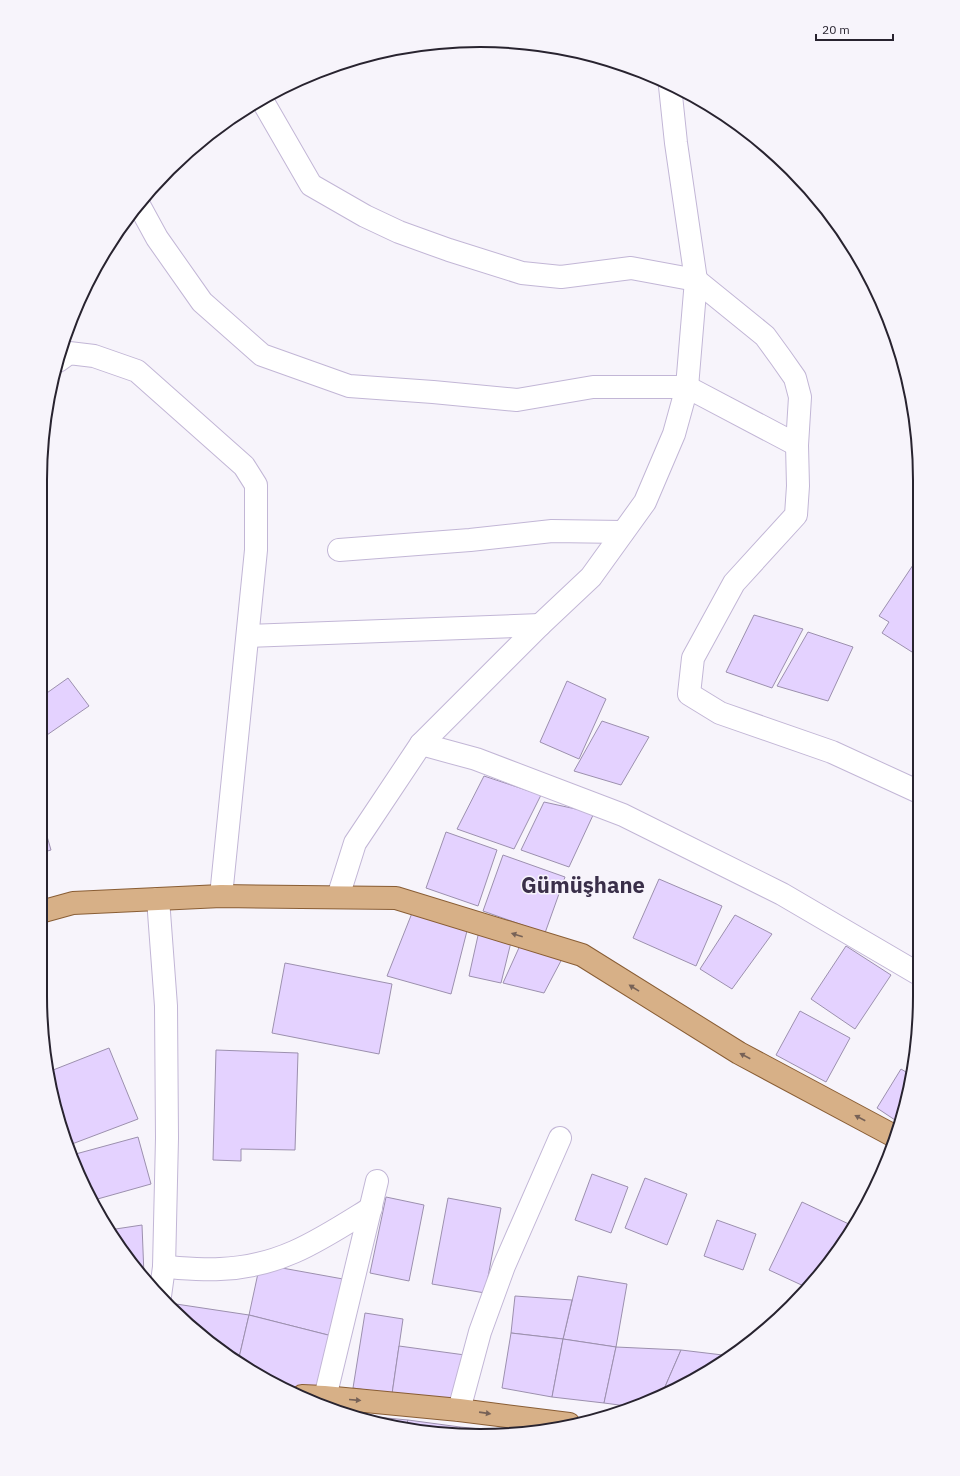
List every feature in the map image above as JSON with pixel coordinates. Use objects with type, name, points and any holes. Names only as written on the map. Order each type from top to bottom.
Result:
[{"type":"main road","points":[[47,910],[73,904],[221,896],[396,898],[582,955],[739,1053],[890,1134]]},
{"type":"main road","points":[[328,1401],[459,1410],[555,1422]]},
{"type":"street","points":[[338,897],[355,843],[421,744],[540,625],[591,577],[645,502],[674,434],[687,387],[696,280],[676,143],[671,91]]},
{"type":"street","points":[[265,105],[311,185],[365,216],[399,232],[449,250],[522,273],[561,277],[631,268],[696,280],[765,336],[795,378],[800,397],[797,445],[798,486],[796,515],[734,584],[693,658],[689,694],[720,713],[832,752],[913,789]]},
{"type":"street","points":[[142,209],[158,238],[202,302],[262,355],[349,386],[517,400],[593,387],[687,387],[797,445]]},
{"type":"street","points":[[66,355],[69,353],[94,356],[137,371],[244,466],[256,485],[256,550],[221,896]]},
{"type":"street","points":[[339,550],[470,540],[552,531],[623,532]]},
{"type":"street","points":[[248,636],[540,625]]},
{"type":"street","points":[[421,744],[476,758],[623,815],[782,894],[913,971]]},
{"type":"street","points":[[158,899],[166,1006],[167,1138],[164,1267],[161,1288]]},
{"type":"street","points":[[459,1410],[480,1332],[504,1266],[560,1138]]},
{"type":"street","points":[[324,1400],[377,1181]]},
{"type":"street","points":[[164,1267],[220,1269],[265,1262],[298,1251],[318,1242],[371,1208]]},
{"type":"building","points":[[913,565],[912,652],[882,633],[889,622],[879,616]]},
{"type":"building","points":[[754,615],[803,629],[772,688],[726,672]]},
{"type":"building","points":[[808,632],[853,647],[828,701],[777,686]]},
{"type":"building","points":[[68,678],[89,706],[47,735],[47,693]]},
{"type":"building","points":[[567,681],[606,699],[579,759],[540,742]]},
{"type":"building","points":[[602,721],[649,737],[621,785],[574,771]]},
{"type":"building","points":[[484,776],[541,795],[514,849],[457,829]]},
{"type":"building","points":[[544,802],[594,813],[569,867],[521,850]]},
{"type":"building","points":[[446,832],[497,850],[478,906],[426,888]]},
{"type":"building","points":[[47,836],[51,850],[47,851]]},
{"type":"building","points":[[503,855],[565,877],[545,933],[483,911]]},
{"type":"building","points":[[659,879],[722,906],[696,966],[633,938]]},
{"type":"building","points":[[414,908],[469,923],[451,994],[387,976]]},
{"type":"building","points":[[735,915],[772,934],[732,989],[700,969]]},
{"type":"building","points":[[479,931],[512,938],[501,983],[469,976]]},
{"type":"building","points":[[522,941],[563,957],[544,993],[503,983]]},
{"type":"building","points":[[846,946],[891,975],[855,1029],[811,999]]},
{"type":"building","points":[[285,963],[392,984],[379,1054],[272,1033]]},
{"type":"building","points":[[800,1011],[850,1038],[826,1082],[776,1055]]},
{"type":"building","points":[[109,1048],[138,1119],[73,1144],[62,1108],[53,1070]]},
{"type":"building","points":[[216,1050],[298,1053],[295,1150],[241,1149],[241,1161],[213,1160]]},
{"type":"building","points":[[901,1069],[906,1072],[895,1120],[877,1108]]},
{"type":"building","points":[[138,1137],[151,1184],[98,1199],[77,1154]]},
{"type":"building","points":[[592,1174],[628,1187],[611,1233],[575,1220]]},
{"type":"building","points":[[645,1178],[687,1194],[667,1245],[625,1228]]},
{"type":"building","points":[[386,1197],[424,1205],[409,1281],[370,1273]]},
{"type":"building","points":[[448,1198],[501,1208],[485,1293],[432,1284]]},
{"type":"building","points":[[802,1202],[848,1224],[824,1260],[802,1285],[769,1270]]},
{"type":"building","points":[[717,1220],[756,1234],[743,1270],[704,1256]]},
{"type":"building","points":[[142,1225],[144,1269],[136,1260],[115,1229]]},
{"type":"building","points":[[260,1264],[343,1279],[332,1336],[249,1315]]},
{"type":"building","points":[[578,1276],[627,1284],[616,1347],[563,1339]]},
{"type":"building","points":[[515,1296],[572,1300],[563,1339],[511,1333]]},
{"type":"building","points":[[176,1304],[249,1315],[239,1356],[216,1340]]},
{"type":"building","points":[[365,1313],[403,1319],[392,1394],[353,1388]]},
{"type":"building","points":[[249,1315],[332,1336],[316,1394],[308,1393],[288,1384],[239,1356]]},
{"type":"building","points":[[511,1333],[563,1339],[552,1397],[502,1388]]},
{"type":"building","points":[[563,1339],[616,1347],[604,1403],[552,1397]]},
{"type":"building","points":[[399,1346],[465,1355],[457,1403],[392,1394]]},
{"type":"building","points":[[616,1347],[681,1350],[665,1387],[621,1405],[604,1403]]},
{"type":"building","points":[[681,1350],[722,1355],[696,1371],[665,1387]]},
{"type":"building","points":[[383,1418],[408,1420],[407,1423]]},
{"type":"building","points":[[408,1420],[460,1427],[460,1428],[452,1428],[407,1423]]},
{"type":"building","points":[[460,1427],[480,1429],[480,1429],[460,1428]]},
{"type":"district","name":"Gümüşhane","points":[[583,884]]}]
